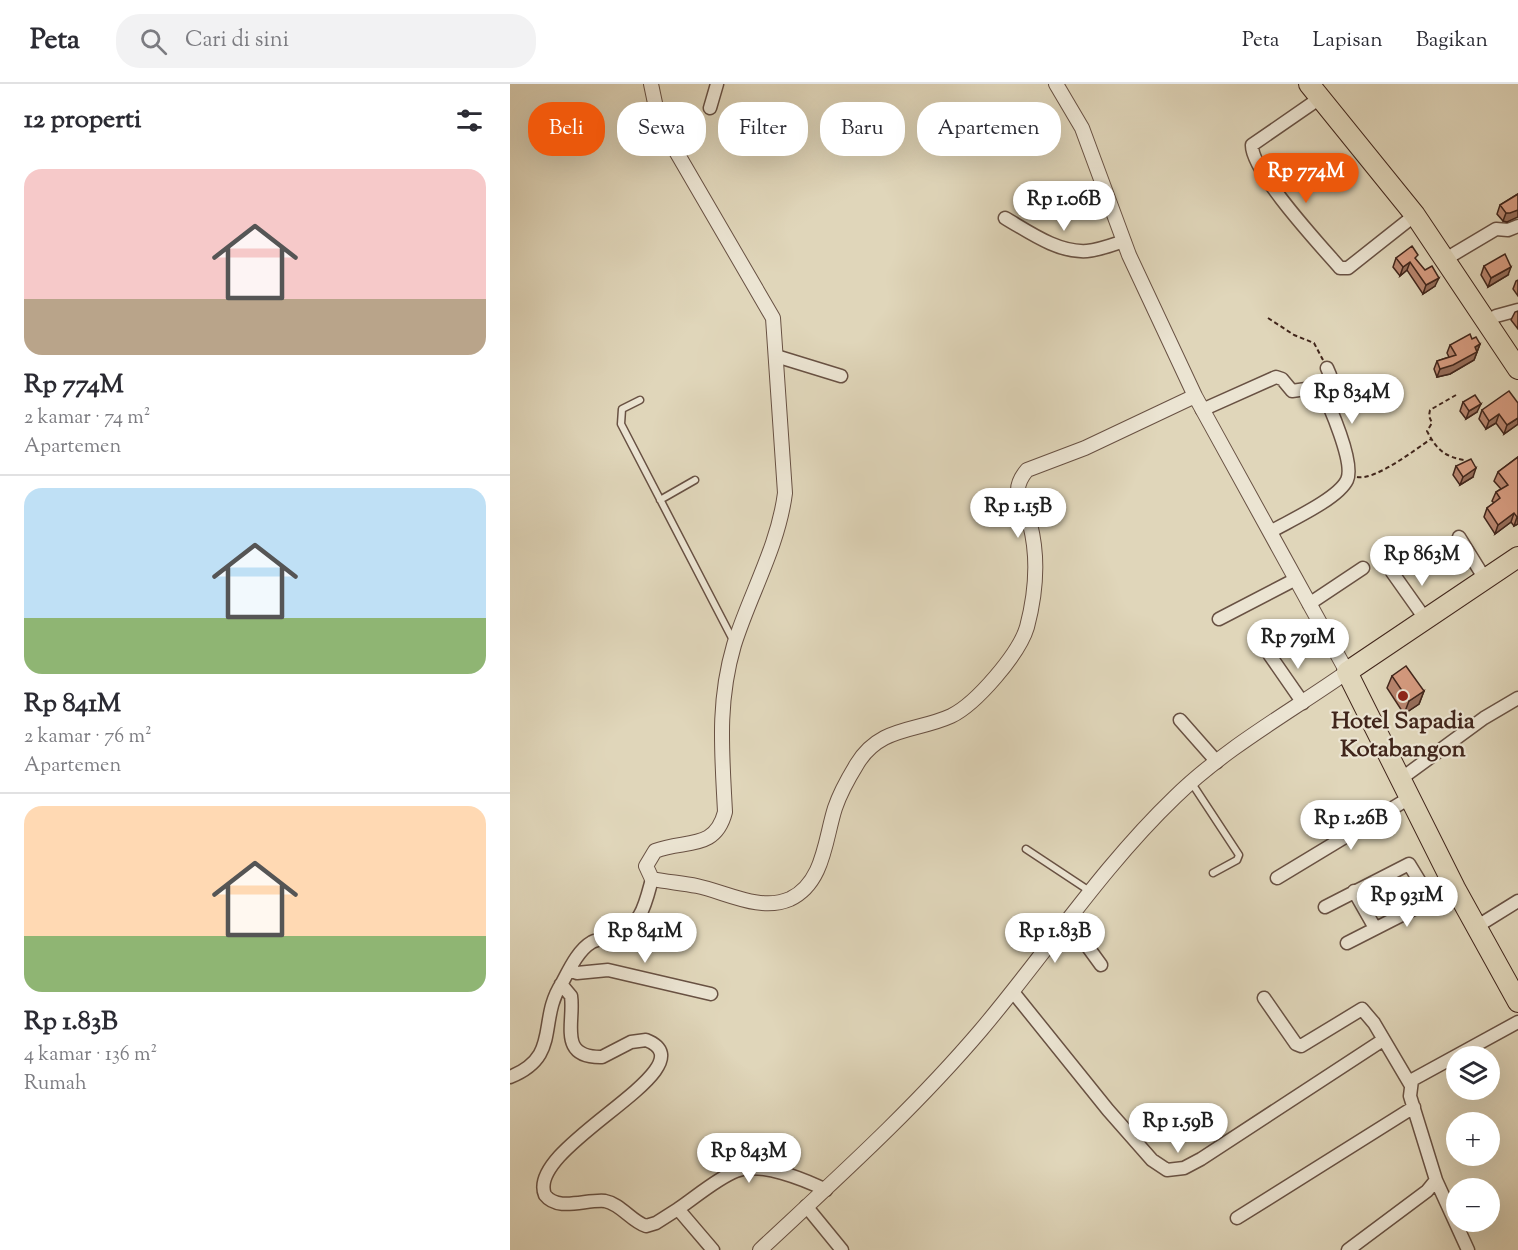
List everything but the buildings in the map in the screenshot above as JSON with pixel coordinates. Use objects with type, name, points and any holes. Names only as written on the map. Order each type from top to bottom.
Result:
[{"type":"highway","points":[[1317,89],[1415,215],[1518,369]]},
{"type":"highway","points":[[1317,89],[1424,209],[1518,350]]},
{"type":"highway","points":[[1518,557],[1347,672],[1455,888],[1518,1002]]},
{"type":"street","points":[[510,1077],[531,1067],[541,1054],[556,993],[570,970],[592,942],[614,936],[635,924],[641,916],[652,879],[646,866],[655,851],[704,841],[719,830],[722,824],[725,812],[720,715],[725,680],[735,643],[767,559],[784,500],[776,328],[770,310],[659,122],[651,84]]},
{"type":"street","points":[[710,108],[717,84]]},
{"type":"street","points":[[760,1250],[826,1190],[928,1089],[1013,992],[1138,836],[1191,782],[1347,672],[1195,396],[1124,241],[1087,139],[1056,84]]},
{"type":"street","points":[[1317,89],[1251,145],[1251,153],[1262,173],[1340,268],[1348,268],[1415,215]]},
{"type":"street","points":[[1005,218],[1042,238],[1076,251],[1089,251],[1124,241]]},
{"type":"street","points":[[1454,254],[1496,229],[1508,230],[1518,226]]},
{"type":"street","points":[[1496,316],[1518,310]]},
{"type":"street","points":[[776,356],[841,376]]},
{"type":"street","points":[[1202,410],[1276,377],[1282,379],[1292,391],[1320,387],[1330,375],[1328,368]]},
{"type":"street","points":[[1270,532],[1337,492],[1346,483],[1349,474],[1342,444],[1320,387]]},
{"type":"street","points":[[652,879],[694,885],[762,904],[787,900],[805,887],[818,868],[836,805],[856,766],[869,748],[888,734],[923,726],[963,709],[995,675],[1021,642],[1029,616],[1037,561],[1029,519],[1018,492],[1023,475],[1028,470],[1085,448],[1195,396]]},
{"type":"street","points":[[1459,537],[1485,579]]},
{"type":"street","points":[[1309,604],[1364,568]]},
{"type":"street","points":[[1392,572],[1426,620]]},
{"type":"street","points":[[1219,619],[1296,579]]},
{"type":"street","points":[[1269,654],[1303,703]]},
{"type":"street","points":[[1402,778],[1484,718],[1518,698]]},
{"type":"street","points":[[1179,720],[1217,762]]},
{"type":"street","points":[[1277,878],[1411,798]]},
{"type":"street","points":[[1325,907],[1409,864],[1431,900]]},
{"type":"street","points":[[1347,943],[1455,888]]},
{"type":"street","points":[[1354,891],[1375,928]]},
{"type":"street","points":[[1476,927],[1518,901]]},
{"type":"street","points":[[1069,921],[1101,965]]},
{"type":"street","points":[[570,970],[577,973],[608,970],[711,994]]},
{"type":"street","points":[[561,984],[571,996],[569,1035],[580,1051],[602,1057],[631,1042],[646,1040],[659,1049],[662,1060],[659,1067],[642,1086],[585,1130],[560,1154],[544,1178],[545,1195],[550,1201],[610,1203],[646,1226],[656,1223],[731,1173],[745,1168],[802,1178],[826,1190]]},
{"type":"street","points":[[1013,992],[1130,1135],[1157,1164],[1167,1170],[1184,1168],[1201,1159],[1383,1040]]},
{"type":"street","points":[[1264,998],[1296,1044],[1301,1046],[1362,1009],[1410,1084],[1414,1107],[1436,1180],[1468,1250]]},
{"type":"street","points":[[1410,1084],[1423,1073],[1518,1022]]},
{"type":"street","points":[[1237,1218],[1414,1107]]},
{"type":"street","points":[[1348,1250],[1427,1191],[1436,1180]]},
{"type":"street","points":[[806,1206],[842,1250]]},
{"type":"street","points":[[678,1209],[713,1250]]},
{"type":"lane","points":[[640,400],[622,410],[621,424],[735,643]]},
{"type":"lane","points":[[660,500],[695,480]]},
{"type":"lane","points":[[1191,782],[1239,855],[1237,860],[1213,873]]},
{"type":"lane","points":[[1026,849],[1092,892]]},
{"type":"path","points":[[1268,318],[1294,335],[1314,343],[1328,368]]},
{"type":"path","points":[[1456,395],[1429,413],[1432,423],[1427,431],[1431,440],[1448,458],[1464,460]]},
{"type":"path","points":[[1349,474],[1362,478],[1375,473],[1431,440]]},
{"type":"place","name":"Hotel Sapadia Kotabangon","points":[[1403,696]]}]
